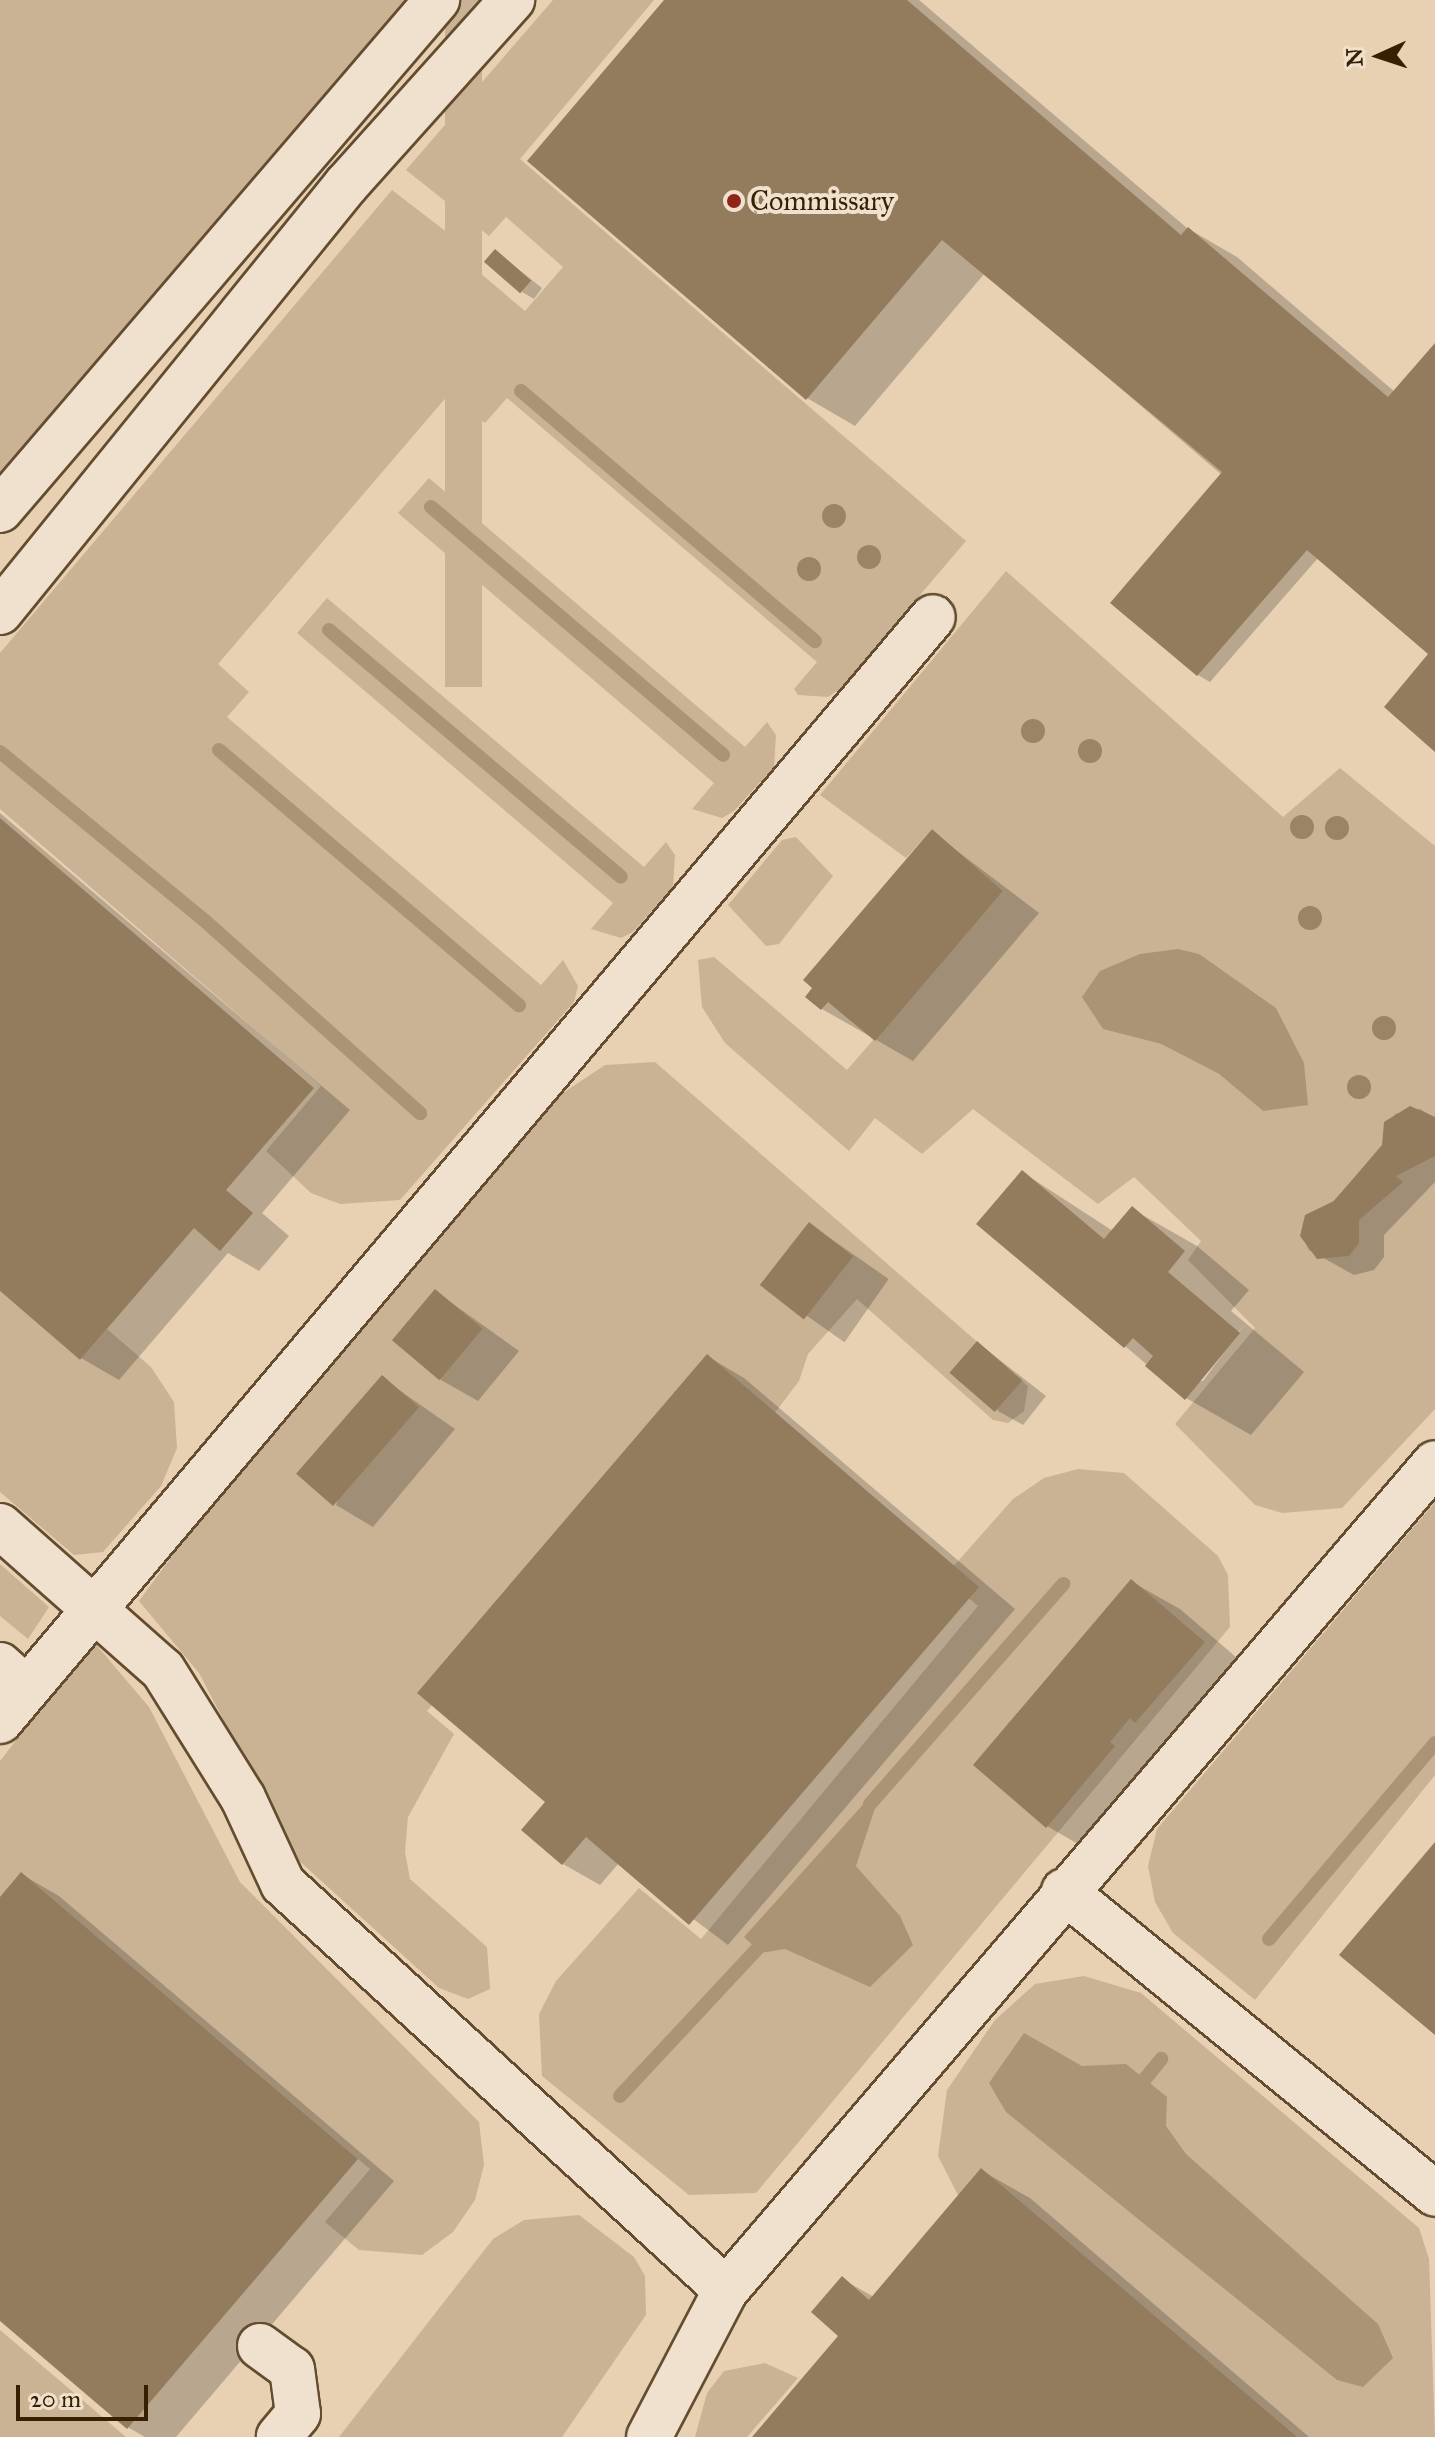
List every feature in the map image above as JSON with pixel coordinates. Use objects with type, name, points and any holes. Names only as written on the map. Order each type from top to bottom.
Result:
[{"type":"lane","points":[[0,510],[437,0]]},
{"type":"lane","points":[[0,612],[346,185],[512,0]]},
{"type":"lane","points":[[9,1692],[95,1610],[933,617]]},
{"type":"lane","points":[[649,2437],[726,2290],[1064,1891],[1435,1463]]},
{"type":"lane","points":[[0,1526],[163,1670],[243,1798],[283,1884],[726,2290]]},
{"type":"lane","points":[[1064,1891],[1435,2194]]},
{"type":"lane","points":[[260,2346],[292,2369],[298,2414],[279,2437]]},
{"type":"shaded area","points":[[0,0],[420,0],[0,496]]},
{"type":"shaded area","points":[[445,0],[482,0],[482,687],[445,687]]},
{"type":"shaded area","points":[[553,0],[654,0],[520,159],[966,541],[840,689],[828,697],[798,695],[794,689],[817,662],[507,398],[485,423],[449,394],[218,664],[249,692],[227,717],[541,985],[563,960],[578,986],[574,1002],[400,1200],[340,1204],[311,1193],[266,1151],[321,1086],[0,809],[0,653],[392,190],[474,253],[467,262],[525,311],[563,267],[506,217],[489,236],[406,170]]},
{"type":"shaded area","points":[[429,478],[745,747],[767,722],[776,735],[774,767],[734,811],[722,818],[692,809],[714,783],[398,513]]},
{"type":"shaded area","points":[[1006,571],[1283,817],[1340,768],[1435,846],[1435,1409],[1342,1508],[1282,1513],[1255,1505],[1175,1424],[1255,1328],[1188,1260],[1201,1241],[1134,1177],[1098,1204],[973,1109],[922,1154],[875,1118],[849,1151],[725,1043],[702,1007],[698,960],[714,957],[847,1070],[1003,891],[932,829],[906,858],[820,795]],"holes":[[[1104,1029],[1304,1063],[1263,1111],[1219,1074],[1161,1044]]]},
{"type":"shaded area","points":[[327,598],[644,867],[666,842],[675,855],[673,887],[633,932],[621,938],[591,929],[613,903],[297,633]]},
{"type":"shaded area","points":[[796,837],[833,876],[779,944],[766,946],[728,905],[782,840]]},
{"type":"shaded area","points":[[1178,949],[1199,954],[1276,1008],[1304,1063],[1308,1105],[1263,1111],[1219,1074],[1161,1044],[1103,1029],[1082,997],[1100,971],[1140,954]]},
{"type":"shaded area","points":[[655,1062],[1028,1386],[1024,1411],[1008,1423],[993,1420],[857,1299],[808,1354],[799,1381],[764,1427],[704,1378],[427,1711],[454,1734],[408,1817],[405,1852],[410,1879],[487,1947],[490,1989],[468,1999],[439,1988],[295,1857],[199,1673],[139,1601],[225,1484],[560,1095],[605,1065]]},
{"type":"shaded area","points":[[0,1291],[80,1360],[107,1329],[151,1367],[174,1402],[177,1448],[161,1486],[103,1552],[74,1555],[0,1492]]},
{"type":"shaded area","points":[[1078,1469],[1124,1473],[1218,1556],[1228,1575],[1230,1627],[756,2193],[689,2195],[542,2076],[539,2014],[556,1981],[639,1888],[701,1939],[978,1606],[944,1577],[1013,1499],[1044,1478]]},
{"type":"shaded area","points":[[1435,1502],[1435,1775],[1255,2000],[1173,1933],[1155,1902],[1148,1866],[1157,1829]]},
{"type":"shaded area","points":[[0,1564],[49,1607],[28,1639],[0,1616]]},
{"type":"shaded area","points":[[93,1641],[149,1707],[240,1882],[479,2122],[484,2165],[475,2200],[453,2232],[422,2255],[359,2250],[325,2222],[370,2169],[35,1884],[0,1909],[0,1761]]},
{"type":"shaded area","points":[[867,1800],[875,1808],[856,1866],[900,1916],[913,1945],[870,1987],[785,1949],[761,1953],[744,1937]]},
{"type":"shaded area","points":[[1084,1976],[1141,1993],[1419,2228],[1429,2259],[1435,2437],[1294,2437],[964,2207],[938,2156],[947,2090],[995,2020],[1035,1984]]},
{"type":"shaded area","points":[[1024,2033],[1082,2066],[1126,2064],[1167,2097],[1166,2126],[1186,2154],[1378,2324],[1393,2358],[1363,2387],[1337,2380],[1006,2112],[989,2083]]},
{"type":"shaded area","points":[[579,2215],[634,2257],[645,2276],[646,2315],[562,2437],[339,2437],[493,2239],[524,2220]]},
{"type":"shaded area","points":[[0,2330],[126,2437],[0,2437]]},
{"type":"shaded area","points":[[765,2363],[798,2378],[747,2437],[695,2437],[707,2393],[724,2371]]},
{"type":"building","points":[[664,0],[907,0],[1181,235],[1188,227],[1388,397],[1435,343],[1435,752],[1384,707],[1428,654],[1307,550],[1197,676],[1110,603],[1222,472],[942,240],[806,400],[527,161]]},
{"type":"building","points":[[495,249],[531,280],[520,293],[484,262]]},
{"type":"building","points":[[0,818],[314,1088],[226,1190],[253,1213],[220,1251],[194,1228],[80,1360],[0,1291]]},
{"type":"building","points":[[932,829],[1003,891],[875,1041],[828,1002],[821,1010],[805,997],[812,988],[803,980]]},
{"type":"building","points":[[1410,1106],[1435,1117],[1435,1156],[1396,1176],[1403,1182],[1359,1220],[1359,1243],[1349,1256],[1317,1259],[1300,1236],[1305,1215],[1334,1201],[1382,1145],[1384,1122]]},
{"type":"building","points":[[1022,1170],[1104,1239],[1132,1206],[1185,1251],[1168,1272],[1240,1333],[1185,1400],[1145,1366],[1153,1356],[1133,1338],[1124,1348],[976,1224]]},
{"type":"building","points":[[809,1222],[853,1256],[804,1320],[760,1285]]},
{"type":"building","points":[[435,1289],[482,1329],[439,1380],[392,1340]]},
{"type":"building","points":[[977,1341],[1022,1380],[995,1412],[949,1373]]},
{"type":"building","points":[[707,1354],[979,1587],[689,1925],[586,1837],[562,1865],[521,1830],[545,1802],[417,1693]]},
{"type":"building","points":[[382,1375],[419,1407],[333,1506],[296,1474]]},
{"type":"building","points":[[1131,1579],[1205,1642],[1135,1723],[1130,1718],[1110,1742],[1115,1746],[1046,1828],[973,1765]]},
{"type":"building","points":[[1435,1842],[1435,2035],[1339,1955]]},
{"type":"building","points":[[21,1872],[358,2159],[127,2429],[0,2321],[0,1897]]},
{"type":"building","points":[[981,2168],[1297,2437],[752,2437],[838,2336],[811,2312],[842,2276],[869,2300]]},
{"type":"waterway","points":[[521,391],[815,641]]},
{"type":"waterway","points":[[431,507],[723,755]]},
{"type":"waterway","points":[[329,630],[621,877]]},
{"type":"waterway","points":[[219,750],[519,1005]]},
{"type":"waterway","points":[[0,752],[204,920],[420,1113]]},
{"type":"waterway","points":[[870,1804],[1063,1584]]},
{"type":"waterway","points":[[1269,1939],[1435,1743]]},
{"type":"waterway","points":[[620,2096],[757,1949]]},
{"type":"waterway","points":[[1145,2079],[1161,2059]]},
{"type":"place","name":"Commissary","points":[[734,201]]}]
